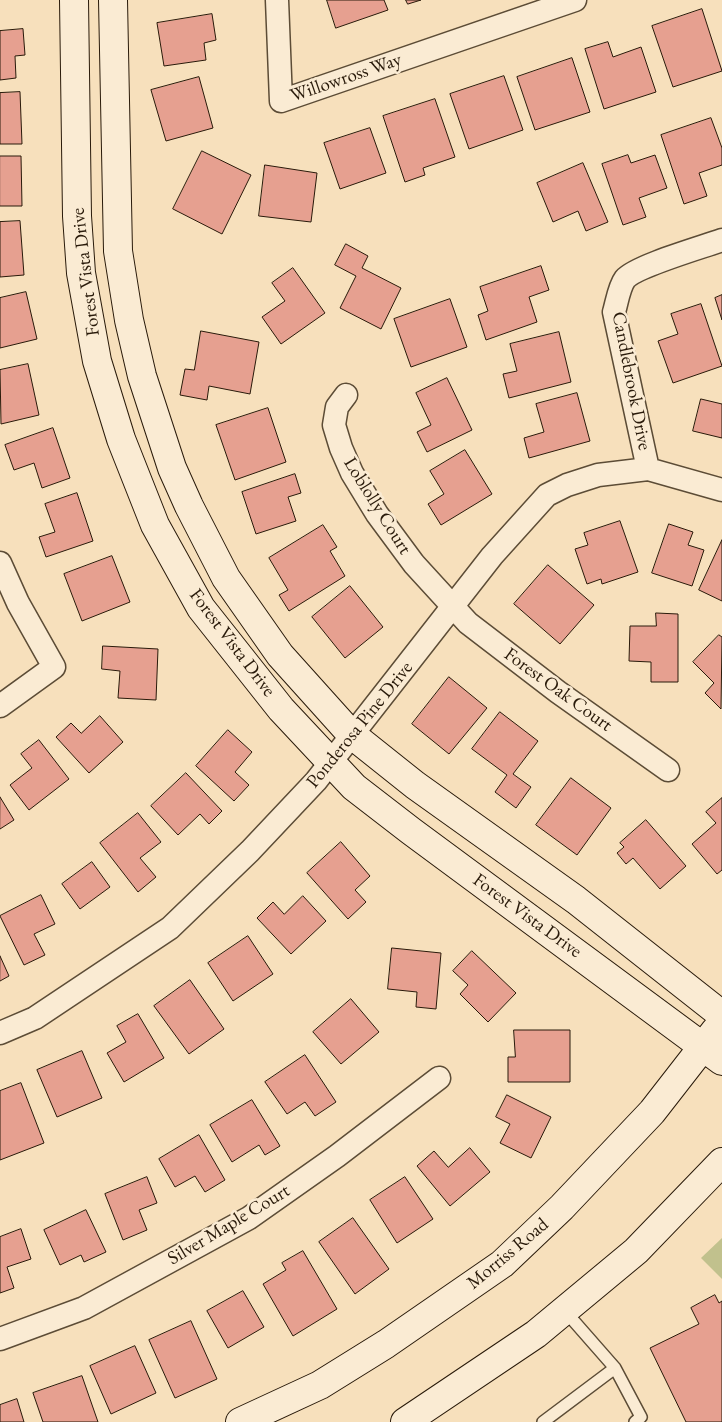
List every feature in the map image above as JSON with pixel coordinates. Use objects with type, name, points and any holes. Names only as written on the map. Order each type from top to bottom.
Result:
[{"type":"main road","name":"Forest Vista Drive","points":[[74,0],[77,216],[82,273],[97,361],[121,439],[155,525],[201,608],[281,709],[354,787],[713,1054]]},
{"type":"main road","name":"Forest Vista Drive","points":[[112,0],[118,251],[134,338],[159,432],[189,506],[226,578],[280,655],[351,734],[415,785],[576,900],[722,1015]]},
{"type":"main road","name":"Morriss Road","points":[[240,1422],[320,1385],[386,1344],[502,1264],[562,1207],[652,1112],[713,1054],[722,1021]]},
{"type":"main road","points":[[405,1422],[536,1334],[636,1251],[722,1162]]},
{"type":"street","name":"Willowross Way","points":[[278,0],[281,101],[575,0]]},
{"type":"street","name":"Candlebrook Drive","points":[[648,469],[614,312],[619,293],[626,278],[641,270],[722,240]]},
{"type":"street","name":"Loblolly Court","points":[[346,395],[337,407],[334,425],[341,448],[352,473],[394,538],[452,606]]},
{"type":"street","name":"Ponderosa Pine Drive","points":[[0,1033],[35,1018],[170,928],[250,852],[331,763],[351,734],[492,556],[547,495],[567,485],[598,475],[648,469],[722,490]]},
{"type":"street","points":[[0,563],[18,603],[54,667],[0,706]]},
{"type":"street","name":"Forest Oak Court","points":[[452,606],[468,623],[558,692],[668,770]]},
{"type":"street","name":"Silver Maple Court","points":[[0,1339],[84,1308],[248,1218],[337,1156],[439,1078]]},
{"type":"lane","points":[[564,1311],[615,1368],[641,1417],[635,1422]]},
{"type":"lane","points":[[543,1422],[615,1368]]},
{"type":"green space","points":[[722,1238],[722,1279],[701,1258]]},
{"type":"building","points":[[327,0],[384,0],[388,10],[336,28]]},
{"type":"building","points":[[406,0],[421,0],[408,4]]},
{"type":"building","points":[[702,9],[722,71],[673,87],[652,26]]},
{"type":"building","points":[[212,14],[216,40],[204,43],[206,60],[164,66],[157,23]]},
{"type":"building","points":[[23,29],[25,55],[15,56],[16,78],[0,80],[0,31]]},
{"type":"building","points":[[608,42],[613,57],[641,47],[656,92],[604,109],[585,49]]},
{"type":"building","points":[[572,58],[590,112],[535,130],[517,77]]},
{"type":"building","points":[[504,76],[523,130],[469,149],[450,94]]},
{"type":"building","points":[[199,77],[213,128],[166,141],[151,90]]},
{"type":"building","points":[[20,92],[22,144],[0,144],[0,93]]},
{"type":"building","points":[[435,99],[455,157],[423,168],[425,175],[405,182],[383,116]]},
{"type":"building","points":[[711,118],[722,148],[722,165],[699,173],[707,196],[684,204],[661,135]]},
{"type":"building","points":[[370,128],[386,173],[340,189],[324,143]]},
{"type":"building","points":[[202,151],[251,175],[222,234],[173,209]]},
{"type":"building","points":[[628,155],[631,163],[655,155],[667,188],[639,198],[646,217],[623,225],[602,164]]},
{"type":"building","points":[[0,156],[21,156],[22,206],[0,206]]},
{"type":"building","points":[[583,163],[608,222],[586,231],[578,211],[553,222],[537,183]]},
{"type":"building","points":[[265,165],[317,173],[311,222],[259,216]]},
{"type":"building","points":[[20,221],[24,275],[0,277],[0,222]]},
{"type":"building","points":[[346,244],[368,256],[362,268],[401,288],[381,329],[340,308],[356,276],[335,265]]},
{"type":"building","points":[[541,266],[549,290],[529,297],[537,322],[486,340],[478,315],[488,311],[480,287]]},
{"type":"building","points":[[293,268],[325,313],[281,344],[262,317],[285,301],[272,283]]},
{"type":"building","points":[[26,292],[37,339],[0,348],[0,298]]},
{"type":"building","points":[[722,295],[722,320],[715,298]]},
{"type":"building","points":[[450,299],[467,347],[411,367],[394,319]]},
{"type":"building","points":[[701,304],[722,366],[673,383],[658,341],[678,334],[671,314]]},
{"type":"building","points":[[201,331],[259,342],[250,394],[209,386],[207,400],[180,395],[185,369],[194,370]]},
{"type":"building","points":[[559,332],[571,382],[509,398],[503,374],[517,371],[510,344]]},
{"type":"building","points":[[28,364],[39,415],[1,424],[0,370]]},
{"type":"building","points":[[447,378],[472,430],[427,452],[417,432],[431,425],[416,393]]},
{"type":"building","points":[[577,393],[590,441],[529,458],[524,438],[544,432],[536,404]]},
{"type":"building","points":[[701,399],[722,404],[722,438],[693,431]]},
{"type":"building","points":[[268,408],[286,462],[235,480],[216,425]]},
{"type":"building","points":[[53,428],[70,478],[42,488],[34,463],[14,470],[5,445]]},
{"type":"building","points":[[465,450],[492,494],[441,525],[428,504],[444,494],[430,471]]},
{"type":"building","points":[[295,474],[301,493],[288,497],[296,521],[256,534],[242,492]]},
{"type":"building","points":[[77,493],[93,541],[46,557],[39,537],[55,532],[45,504]]},
{"type":"building","points":[[620,521],[638,572],[602,584],[601,579],[587,584],[575,549],[588,545],[584,533]]},
{"type":"building","points":[[669,524],[693,532],[688,545],[704,550],[692,586],[652,573]]},
{"type":"building","points":[[323,525],[337,547],[330,551],[345,576],[289,611],[279,595],[288,590],[269,558]]},
{"type":"building","points":[[722,540],[722,601],[699,590]]},
{"type":"building","points":[[112,556],[130,602],[82,621],[64,574]]},
{"type":"building","points":[[548,565],[594,605],[560,644],[514,604]]},
{"type":"building","points":[[350,586],[383,627],[345,658],[312,617]]},
{"type":"building","points":[[656,613],[678,614],[678,682],[651,682],[651,662],[629,661],[630,626],[656,626]]},
{"type":"building","points":[[719,635],[722,637],[721,709],[705,693],[714,683],[693,662]]},
{"type":"building","points":[[103,646],[158,649],[156,700],[118,698],[120,671],[102,669]]},
{"type":"building","points":[[449,677],[487,708],[449,754],[412,724]]},
{"type":"building","points":[[500,712],[538,741],[513,774],[531,787],[516,808],[495,792],[507,775],[472,749]]},
{"type":"building","points":[[100,716],[123,742],[89,773],[56,737],[71,723],[81,733]]},
{"type":"building","points":[[228,730],[252,752],[235,772],[249,785],[234,801],[196,766]]},
{"type":"building","points":[[39,740],[69,779],[29,810],[10,785],[32,768],[21,754]]},
{"type":"building","points":[[186,773],[222,811],[209,824],[200,814],[178,835],[151,806]]},
{"type":"building","points":[[571,778],[611,808],[577,855],[536,825]]},
{"type":"building","points":[[0,797],[14,820],[0,829]]},
{"type":"building","points":[[722,798],[722,870],[717,874],[692,844],[716,823],[706,812]]},
{"type":"building","points":[[138,813],[161,842],[140,858],[156,877],[138,892],[100,843]]},
{"type":"building","points":[[646,820],[686,866],[660,889],[633,858],[626,864],[617,853],[624,847],[620,843]]},
{"type":"building","points":[[341,842],[370,876],[355,890],[366,902],[348,919],[307,873]]},
{"type":"building","points":[[92,862],[110,887],[80,909],[62,884]]},
{"type":"building","points":[[41,895],[55,924],[34,934],[45,955],[24,965],[0,916]]},
{"type":"building","points":[[303,896],[326,921],[291,954],[257,918],[273,902],[284,914]]},
{"type":"building","points":[[248,936],[273,974],[233,1001],[208,963]]},
{"type":"building","points":[[392,948],[441,953],[436,1009],[416,1007],[417,992],[388,989]]},
{"type":"building","points":[[472,951],[516,993],[488,1022],[460,994],[468,985],[453,971]]},
{"type":"building","points":[[0,956],[9,976],[0,981]]},
{"type":"building","points":[[190,980],[224,1029],[189,1054],[154,1006]]},
{"type":"building","points":[[351,999],[379,1032],[341,1064],[313,1032]]},
{"type":"building","points":[[138,1014],[164,1058],[124,1082],[107,1053],[126,1042],[117,1026]]},
{"type":"building","points":[[514,1030],[570,1030],[570,1082],[508,1082],[508,1057],[515,1057]]},
{"type":"building","points":[[82,1051],[102,1098],[57,1117],[37,1070]]},
{"type":"building","points":[[305,1055],[336,1102],[315,1116],[305,1102],[287,1114],[265,1082]]},
{"type":"building","points":[[21,1083],[44,1143],[0,1160],[0,1091]]},
{"type":"building","points":[[507,1095],[551,1117],[531,1158],[500,1143],[510,1124],[496,1117]]},
{"type":"building","points":[[252,1100],[280,1146],[265,1155],[259,1145],[232,1162],[210,1125]]},
{"type":"building","points":[[199,1135],[225,1180],[205,1192],[195,1176],[175,1187],[159,1159]]},
{"type":"building","points":[[470,1148],[490,1172],[450,1206],[417,1166],[434,1151],[448,1167]]},
{"type":"building","points":[[147,1177],[157,1203],[139,1210],[147,1230],[123,1240],[105,1194]]},
{"type":"building","points":[[405,1177],[433,1219],[397,1243],[370,1200]]},
{"type":"building","points":[[86,1210],[106,1252],[84,1262],[81,1255],[60,1265],[44,1230]]},
{"type":"building","points":[[353,1218],[389,1269],[355,1294],[319,1242]]},
{"type":"building","points":[[21,1229],[31,1259],[7,1267],[14,1288],[0,1293],[0,1237]]},
{"type":"building","points":[[303,1251],[337,1309],[293,1336],[263,1284],[286,1270],[282,1263]]},
{"type":"building","points":[[243,1291],[264,1327],[228,1348],[207,1311]]},
{"type":"building","points":[[715,1295],[719,1303],[722,1301],[722,1422],[686,1422],[650,1348],[699,1324],[691,1308]]},
{"type":"building","points":[[191,1321],[217,1379],[175,1398],[149,1340]]},
{"type":"building","points":[[135,1346],[156,1393],[111,1414],[90,1366]]},
{"type":"building","points":[[82,1376],[98,1422],[43,1422],[33,1393]]},
{"type":"building","points":[[17,1399],[24,1422],[0,1422],[0,1405]]}]
